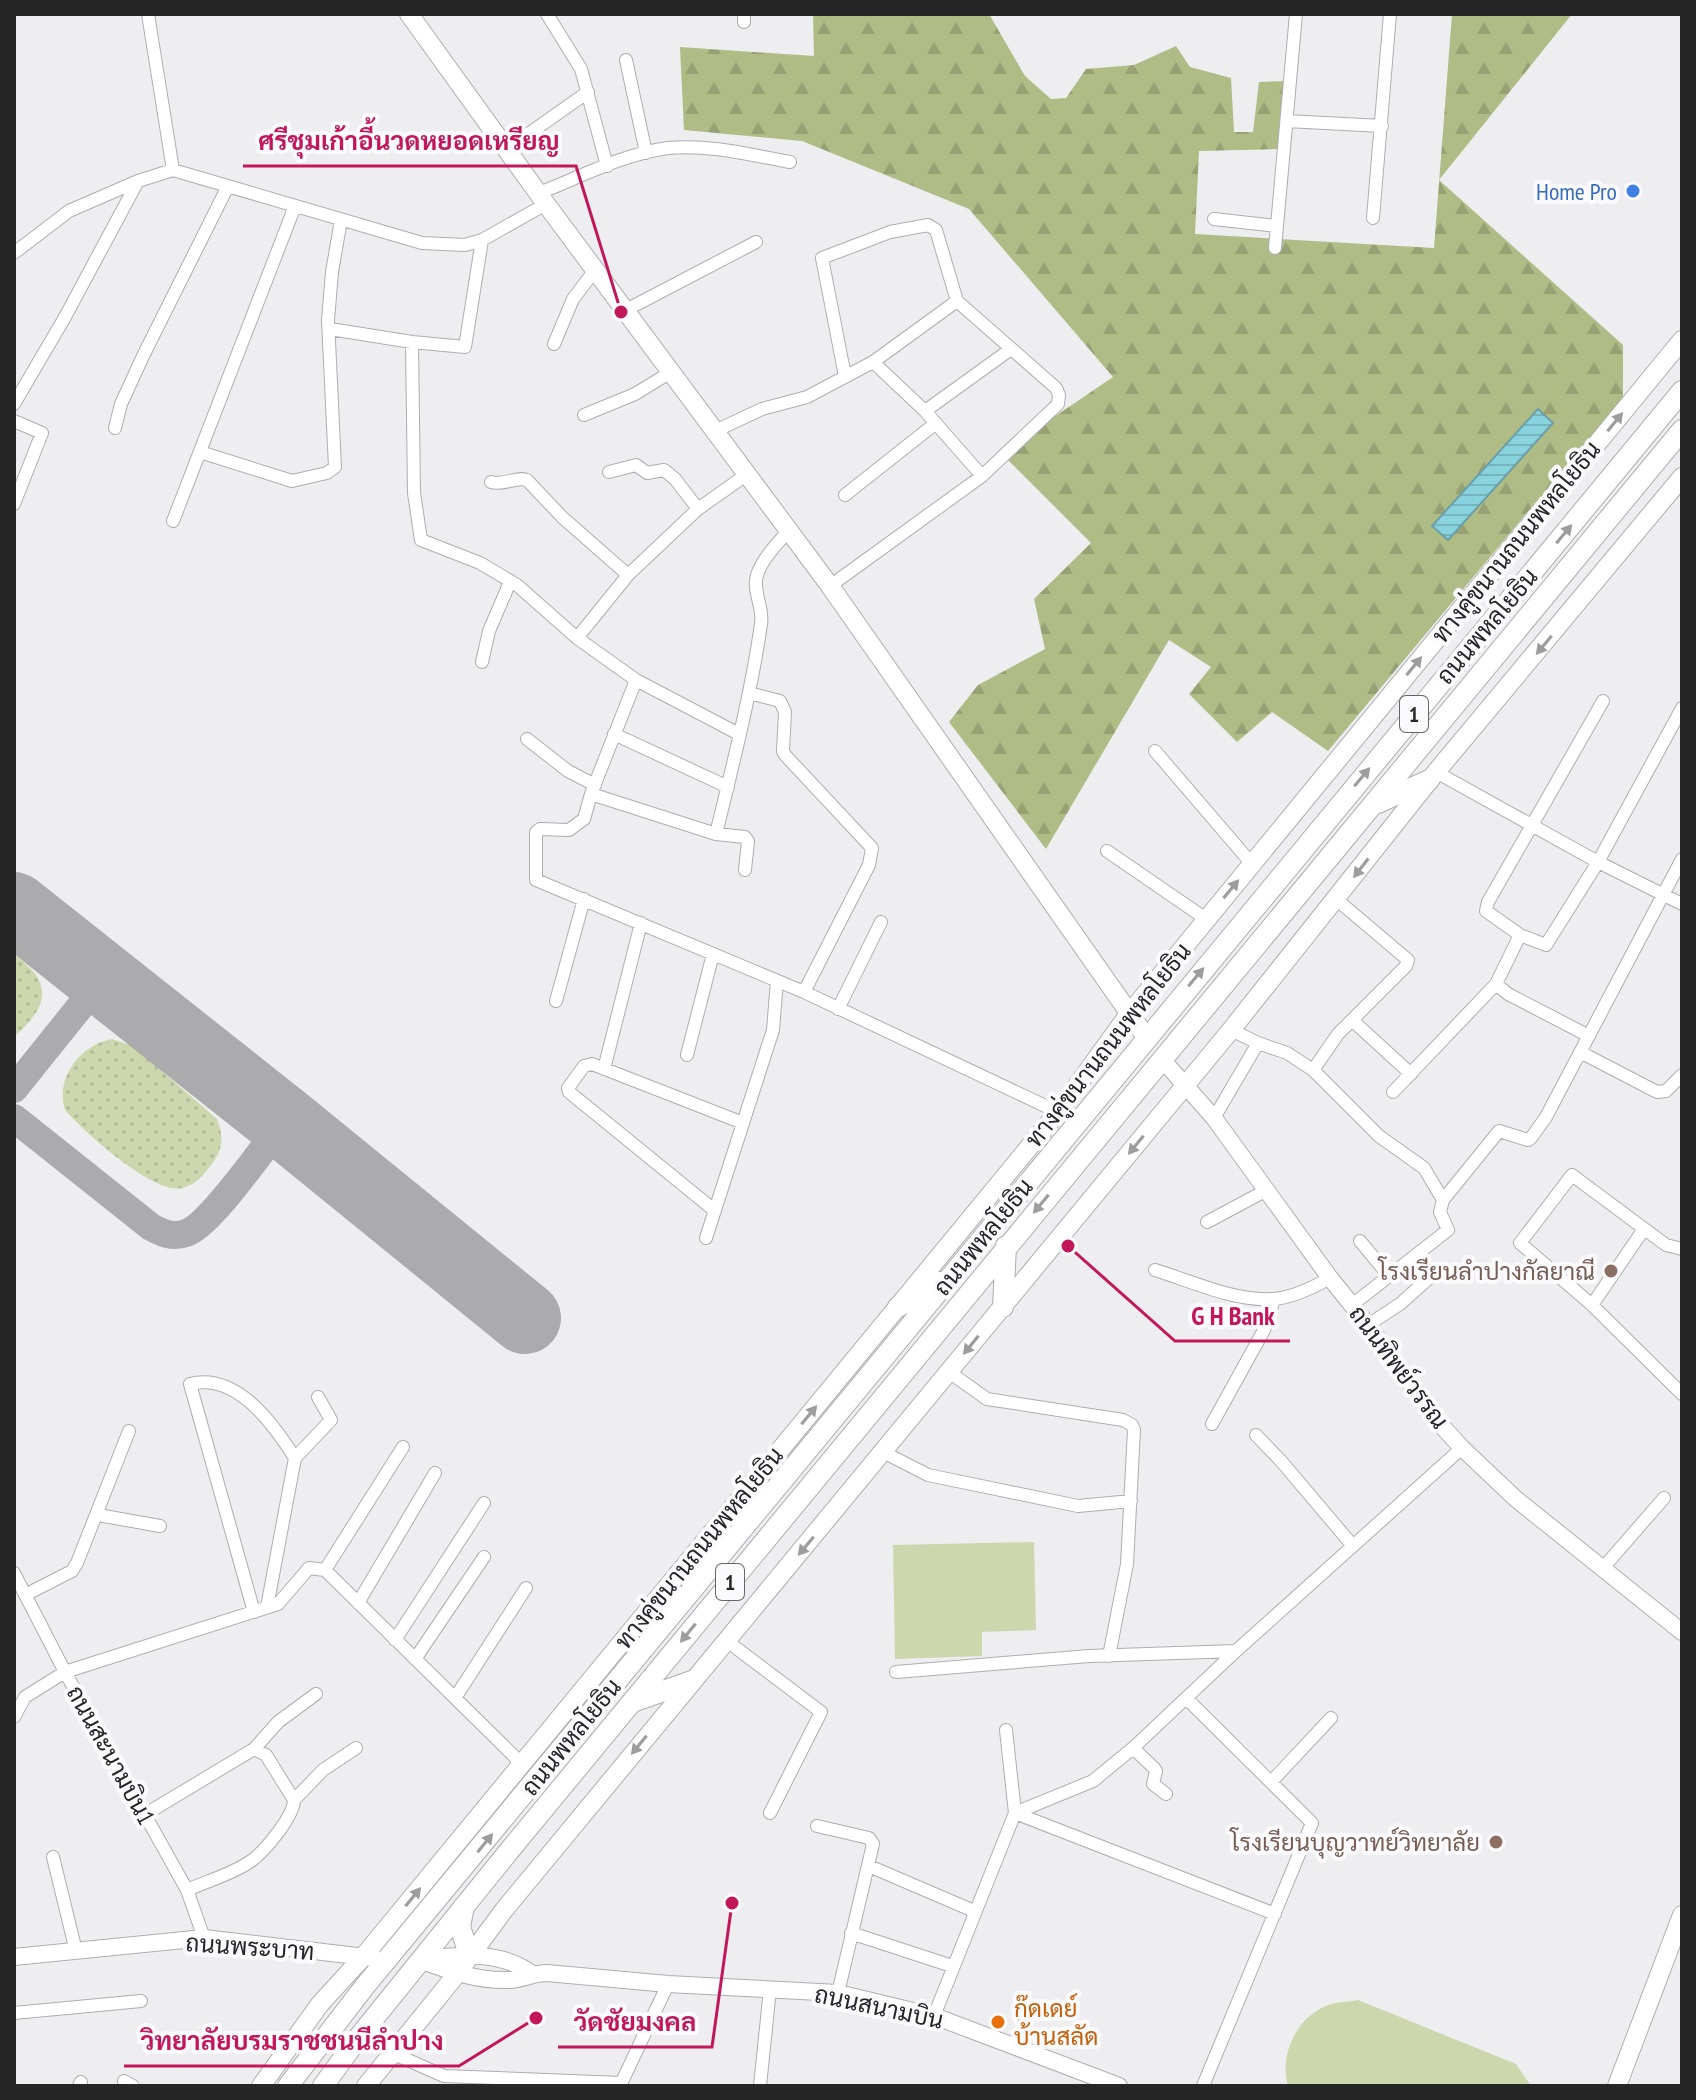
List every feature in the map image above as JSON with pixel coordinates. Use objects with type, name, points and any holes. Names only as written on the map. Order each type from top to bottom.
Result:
[{"type":"highway","name":"ถนนพหลโยธิน","points":[[288,2086],[365,1986],[1682,391]]},
{"type":"highway","name":"ถนนพหลโยธิน","points":[[323,2086],[420,1960],[631,1702],[1682,430]]},
{"type":"highway","points":[[1373,805],[1433,776]]},
{"type":"highway","points":[[1146,1037],[1161,1058]]},
{"type":"highway","points":[[1003,1307],[1006,1246]]},
{"type":"highway","points":[[898,1307],[951,1276]]},
{"type":"highway","points":[[742,1530],[755,1481]]},
{"type":"highway","points":[[631,1702],[692,1681]]},
{"type":"highway","points":[[464,1906],[460,1927],[469,1954]]},
{"type":"highway","points":[[390,1959],[420,1960]]},
{"type":"main road","points":[[409,14],[624,311],[830,586],[1146,1037]]},
{"type":"main road","name":"ทางคู่ขนานถนนพหลโยธิน","points":[[261,2086],[320,2004],[363,1957],[1058,1112],[1129,1014],[1682,340]]},
{"type":"main road","name":"1","points":[[366,2086],[456,1975],[469,1954],[692,1681],[1231,1030],[1433,776],[1682,477]]},
{"type":"main road","points":[[1617,2086],[1674,1957],[1682,1915]]},
{"type":"street","points":[[148,14],[173,170]]},
{"type":"street","points":[[547,14],[581,69],[607,166]]},
{"type":"street","points":[[1275,248],[1296,14]]},
{"type":"street","points":[[1373,218],[1390,14]]},
{"type":"street","points":[[626,60],[646,153]]},
{"type":"street","points":[[507,149],[588,92]]},
{"type":"street","points":[[1287,121],[1382,126]]},
{"type":"street","points":[[16,254],[69,211],[138,181],[173,170],[422,243],[465,245],[482,240],[542,199],[607,166],[646,153],[666,148],[694,148],[790,162]]},
{"type":"street","points":[[14,404],[138,181]]},
{"type":"street","points":[[115,428],[121,404],[144,354],[228,186]]},
{"type":"street","points":[[173,521],[295,206]]},
{"type":"street","points":[[1214,219],[1277,226]]},
{"type":"street","points":[[200,452],[292,481],[327,473],[335,467],[328,320],[341,220]]},
{"type":"street","points":[[830,586],[982,476],[1058,404],[1059,395],[1056,388],[957,301],[936,230],[928,225],[890,232],[822,258],[845,376]]},
{"type":"street","points":[[330,329],[465,347],[482,240]]},
{"type":"street","points":[[624,311],[756,242]]},
{"type":"street","points":[[554,344],[573,299],[595,270]]},
{"type":"street","points":[[715,431],[762,409],[807,397],[873,362],[957,301]]},
{"type":"street","points":[[412,342],[414,493],[421,540],[480,563],[510,582],[577,638],[636,680],[739,734]]},
{"type":"street","points":[[925,411],[1011,349]]},
{"type":"street","points":[[873,362],[925,411],[982,476]]},
{"type":"street","points":[[584,415],[635,394],[671,372]]},
{"type":"street","points":[[14,421],[42,433],[14,504]]},
{"type":"street","points":[[845,495],[936,423]]},
{"type":"street","points":[[609,472],[636,465],[647,473],[664,470],[698,509]]},
{"type":"street","points":[[577,638],[628,575],[698,509],[746,475]]},
{"type":"street","points":[[491,482],[527,480],[562,517],[628,575]]},
{"type":"street","points":[[716,834],[749,693],[762,619],[755,584],[757,574],[776,544],[789,531]]},
{"type":"street","points":[[482,662],[489,631],[510,582]]},
{"type":"street","points":[[636,680],[584,819],[579,826],[569,830],[540,829],[535,838],[536,880],[804,992],[1058,1112]]},
{"type":"street","points":[[749,693],[780,701],[785,712],[785,755],[872,848],[869,865],[804,992]]},
{"type":"street","points":[[1603,701],[1488,902],[1486,911],[1520,935],[1546,945],[1598,862],[1682,708]]},
{"type":"street","points":[[614,734],[728,787]]},
{"type":"street","points":[[527,739],[593,790],[716,834],[748,838],[745,870]]},
{"type":"street","points":[[1155,751],[1252,864]]},
{"type":"street","points":[[1433,776],[1682,904]]},
{"type":"street","points":[[1107,851],[1206,919]]},
{"type":"street","points":[[1352,1305],[1448,1230],[1440,1212],[1443,1200],[1499,1131],[1528,1140],[1531,1138],[1546,1117],[1682,859]]},
{"type":"street","points":[[556,1001],[584,899]]},
{"type":"street","points":[[1313,1070],[1338,1034],[1406,966],[1408,960],[1336,899]]},
{"type":"street","points":[[838,1009],[881,922]]},
{"type":"street","points":[[604,1069],[641,923]]},
{"type":"street","points":[[1393,1092],[1496,984],[1520,935]]},
{"type":"street","points":[[687,1055],[713,954]]},
{"type":"street","points":[[706,1238],[773,1030],[777,981]]},
{"type":"street","points":[[1496,984],[1508,994],[1589,1036]]},
{"type":"street","points":[[1353,1021],[1411,1074]]},
{"type":"street","points":[[1231,1030],[1287,1053],[1313,1070],[1379,1136],[1424,1168],[1443,1200]]},
{"type":"street","points":[[1214,1118],[1258,1043]]},
{"type":"street","points":[[1580,1052],[1657,1092],[1666,1091],[1682,1075]]},
{"type":"street","name":"ถนนทิพย์วรรณ","points":[[1161,1058],[1214,1118],[1440,1424],[1516,1499],[1682,1632]]},
{"type":"street","points":[[714,1210],[569,1092],[569,1085],[587,1064],[743,1123]]},
{"type":"street","points":[[1682,1249],[1666,1245],[1572,1175],[1520,1243],[1592,1305],[1682,1394]]},
{"type":"street","points":[[1207,1222],[1265,1191]]},
{"type":"street","points":[[1592,1305],[1644,1229]]},
{"type":"street","points":[[1360,1241],[1389,1276]]},
{"type":"street","points":[[1155,1270],[1240,1295],[1274,1300],[1317,1286],[1330,1278]]},
{"type":"street","points":[[1368,1325],[1400,1304],[1437,1271]]},
{"type":"street","points":[[1212,1424],[1264,1330],[1274,1300]]},
{"type":"street","points":[[949,1372],[987,1399],[1128,1422],[1134,1430],[1127,1564],[1109,1656]]},
{"type":"street","points":[[254,1612],[190,1384],[208,1382],[239,1395],[272,1423],[295,1458]]},
{"type":"street","points":[[267,1607],[295,1458],[331,1420],[318,1397]]},
{"type":"street","points":[[25,1595],[72,1571],[98,1515],[129,1431]]},
{"type":"street","points":[[1256,1435],[1353,1546]]},
{"type":"street","points":[[325,1570],[403,1447]]},
{"type":"street","points":[[1015,1813],[1093,1781],[1462,1448]]},
{"type":"street","points":[[883,1452],[928,1475],[1078,1506],[1131,1501]]},
{"type":"street","points":[[358,1603],[435,1473]]},
{"type":"street","points":[[1603,1568],[1664,1498]]},
{"type":"street","points":[[395,1640],[484,1503]]},
{"type":"street","points":[[98,1515],[160,1526]]},
{"type":"street","points":[[415,1659],[484,1557]]},
{"type":"street","points":[[14,1717],[25,1697],[65,1672],[278,1604],[309,1568],[325,1570],[522,1764]]},
{"type":"street","name":"ถนนสะนามบิน1","points":[[14,1573],[65,1672],[187,1890],[204,1938]]},
{"type":"street","points":[[455,1698],[526,1588]]},
{"type":"street","points":[[727,1641],[821,1712],[770,1813]]},
{"type":"street","points":[[896,1672],[1109,1656],[1236,1651]]},
{"type":"street","points":[[144,1815],[254,1749],[278,1722],[316,1694]]},
{"type":"street","points":[[1186,1698],[1312,1823],[1203,2086]]},
{"type":"street","points":[[1272,1781],[1331,1718]]},
{"type":"street","points":[[934,2016],[1015,1813],[1006,1730]]},
{"type":"street","points":[[294,1800],[334,1760],[356,1748]]},
{"type":"street","points":[[1133,1748],[1154,1768],[1153,1784],[1166,1794]]},
{"type":"street","points":[[187,1890],[250,1861],[294,1809],[294,1800],[266,1755],[254,1749]]},
{"type":"street","points":[[1015,1813],[1275,1914]]},
{"type":"street","points":[[817,1826],[869,1838],[873,1844],[838,1993]]},
{"type":"street","points":[[53,1857],[76,1951]]},
{"type":"street","points":[[869,1866],[974,1911]]},
{"type":"street","points":[[851,1933],[952,1966]]},
{"type":"street","name":"ถนนพระบาท","points":[[14,1957],[204,1938],[390,1959]]},
{"type":"street","name":"ถนนสนามบิน","points":[[420,1960],[469,1954],[517,1963],[531,1973]]},
{"type":"street","name":"ถนนสนามบิน","points":[[420,1960],[456,1975],[511,1980],[531,1973],[838,1993],[934,2016],[1119,2086]]},
{"type":"street","points":[[392,2053],[444,2076],[621,2084],[668,1984]]},
{"type":"street","points":[[760,2086],[770,1989]]},
{"type":"street","points":[[14,2013],[141,2001]]},
{"type":"green space","points":[[813,14],[989,14],[1025,76],[1051,99],[1066,98],[1086,69],[1134,65],[1176,46],[1190,67],[1231,78],[1234,132],[1253,132],[1259,82],[1287,81],[1280,149],[1199,151],[1195,234],[1434,248],[1439,180],[1623,345],[1623,398],[1328,751],[1272,712],[1237,742],[1189,694],[1211,667],[1169,640],[1046,849],[949,722],[978,685],[1045,649],[1034,599],[1091,543],[1001,453],[1113,377],[969,209],[802,141],[684,130],[680,47],[814,56]]},
{"type":"green space","points":[[1452,14],[1572,14],[1439,180]]},
{"type":"green space","points":[[14,955],[36,975],[42,994],[34,1015],[14,1037]]},
{"type":"green space","points":[[112,1039],[133,1046],[217,1119],[221,1132],[220,1149],[205,1172],[191,1185],[170,1188],[138,1172],[103,1146],[65,1110],[64,1086],[73,1065],[90,1048]]},
{"type":"green space","points":[[1034,1542],[1036,1630],[982,1632],[982,1656],[895,1659],[893,1545]]},
{"type":"green space","points":[[1358,2000],[1516,2064],[1531,2086],[1288,2086],[1288,2051],[1306,2019],[1326,2006]]},
{"type":"water","points":[[1538,409],[1553,423],[1448,540],[1432,526]]},
{"type":"taxiway","points":[[14,1089],[103,978]]},
{"type":"taxiway","points":[[14,1118],[151,1227],[177,1235],[186,1233],[209,1216],[284,1122]]},
{"type":"runway","points":[[14,908],[525,1318]]},
{"type":"place","name":"Home Pro","points":[[1633,191]]},
{"type":"place","name":"ศรีชุมเก้าอี้นวดหยอดเหรียญ","points":[[621,312]]},
{"type":"place","name":"G H Bank","points":[[1068,1246]]},
{"type":"place","name":"โรงเรียนลำปางกัลยาณี","points":[[1611,1271]]},
{"type":"place","name":"โรงเรียนบุญวาทย์วิทยาลัย","points":[[1496,1842]]},
{"type":"place","name":"วัดชัยมงคล","points":[[732,1903]]},
{"type":"place","name":"วิทยาลัยบรมราชชนนีลำปาง","points":[[536,2018]]},
{"type":"place","name":"กู๊ดเดย์ บ้านสลัด","points":[[998,2022]]}]
